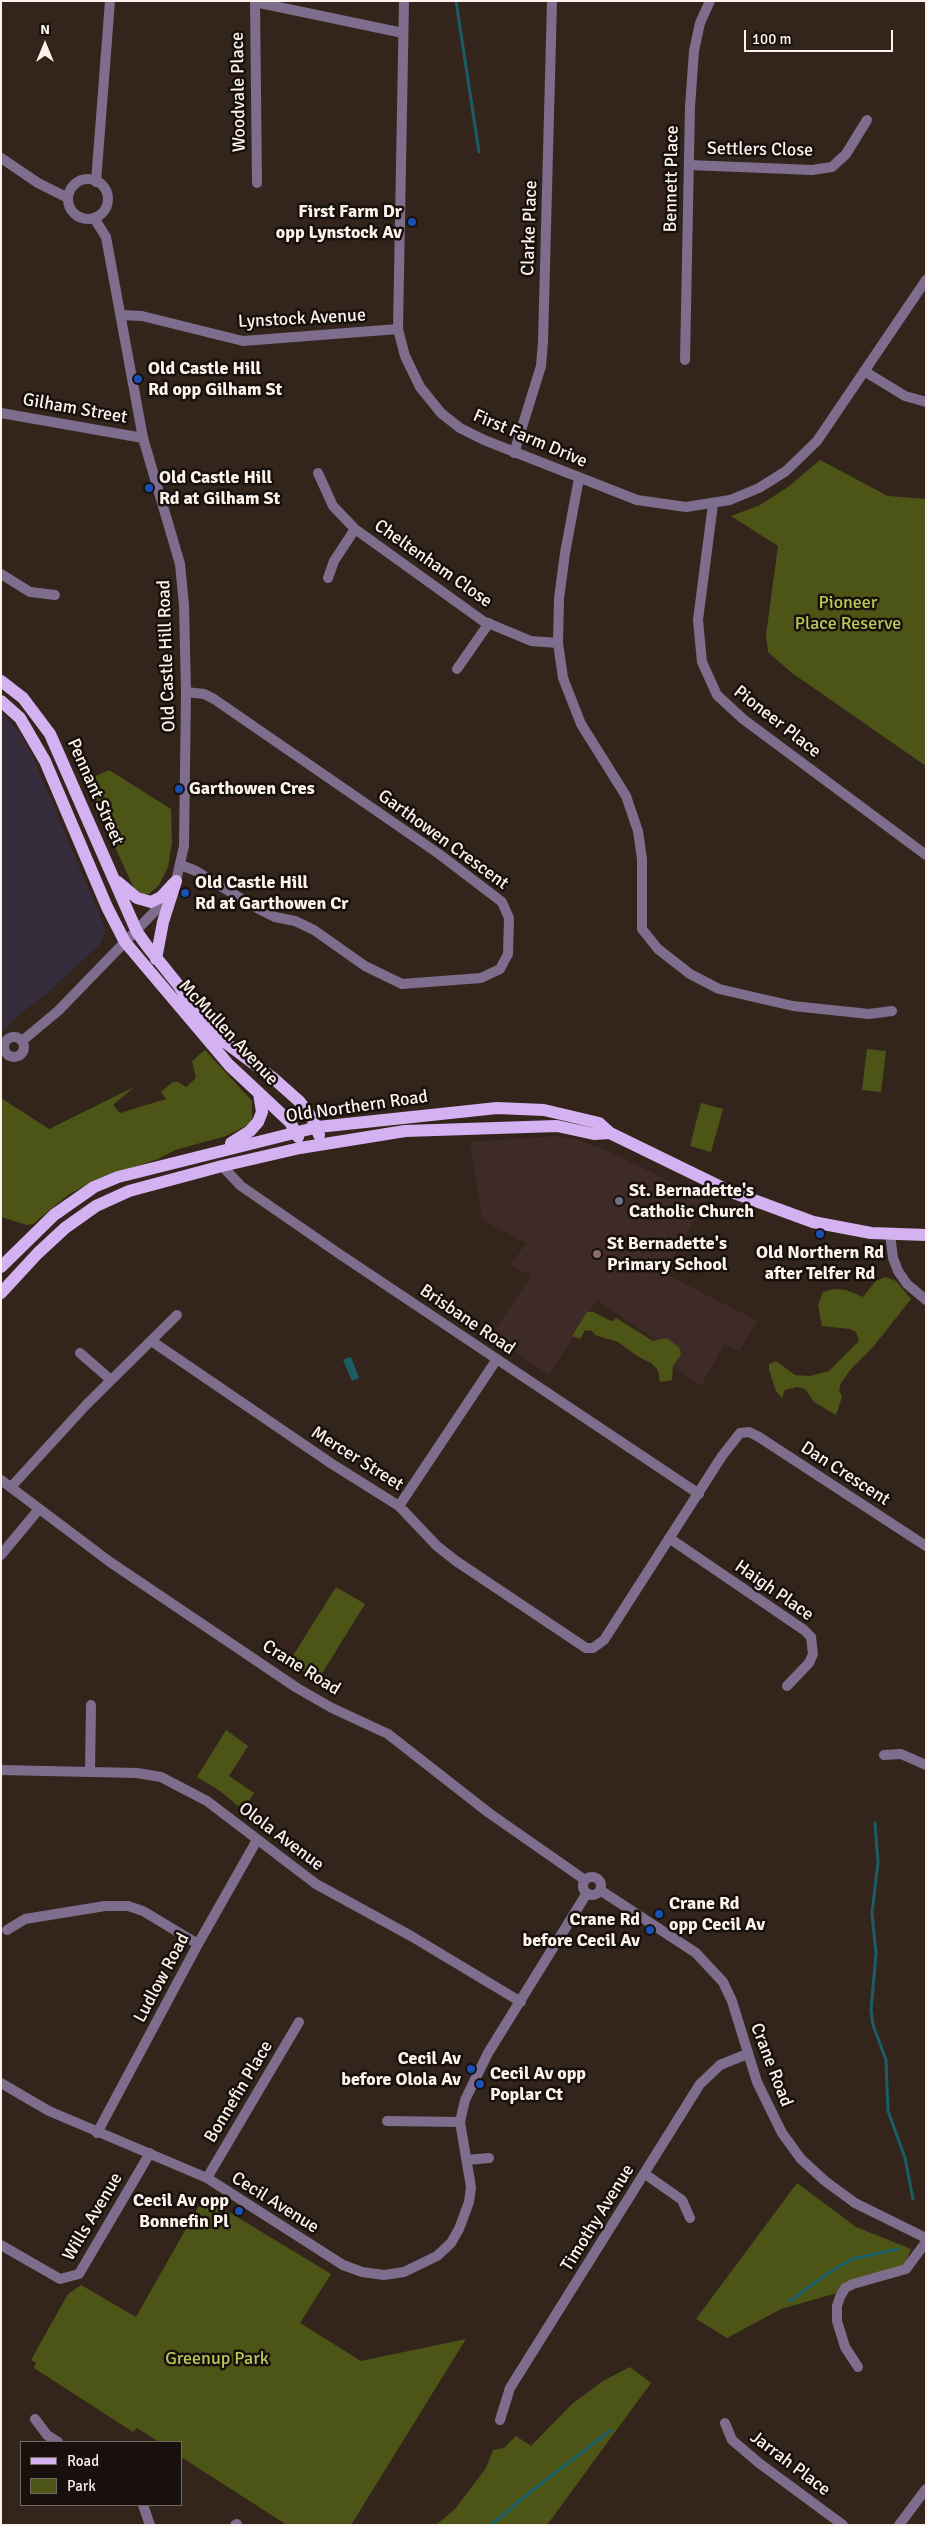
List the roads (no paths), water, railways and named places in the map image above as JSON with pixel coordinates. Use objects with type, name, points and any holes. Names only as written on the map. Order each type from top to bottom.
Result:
[{"type":"main road","name":"Pennant Street","points":[[1,681],[23,698],[50,734],[137,932]]},
{"type":"main road","name":"Pennant Street","points":[[1,701],[20,718],[45,761],[107,907],[125,942]]},
{"type":"main road","points":[[113,876],[136,898],[151,902],[161,898],[176,881]]},
{"type":"main road","points":[[156,960],[163,922],[176,881]]},
{"type":"main road","name":"McMullen Avenue","points":[[137,932],[156,960],[218,1037],[273,1078],[300,1102],[318,1127],[321,1144]]},
{"type":"main road","name":"McMullen Avenue","points":[[125,942],[229,1065],[297,1132]]},
{"type":"main road","points":[[222,1166],[217,1162],[213,1153],[244,1136],[258,1122],[262,1112],[259,1093]]},
{"type":"main road","name":"Old Northern Road","points":[[1,1268],[54,1215],[94,1187],[143,1170],[318,1127],[430,1114],[522,1108],[544,1110],[598,1123],[610,1133],[729,1191],[783,1213],[837,1228],[890,1234],[926,1235]]},
{"type":"main road","name":"Old Northern Road","points":[[1,1293],[65,1228],[86,1212],[115,1197],[222,1166],[300,1148],[405,1131],[557,1126],[594,1134],[610,1133]]},
{"type":"main road","points":[[297,1132],[300,1148]]},
{"type":"main road","points":[[14,1254],[26,1266]]},
{"type":"street","points":[[96,182],[110,1]]},
{"type":"street","name":"Woodvale Place","points":[[257,183],[255,1],[404,33]]},
{"type":"street","name":"First Farm Drive","points":[[404,1],[398,329],[404,356],[420,387],[441,413],[460,428],[514,452],[637,500],[670,506],[713,504],[730,500],[759,488],[786,471],[817,441],[926,280]]},
{"type":"street","name":"Clarke Place","points":[[514,452],[540,366],[543,342],[552,1]]},
{"type":"street","name":"Bennett Place","points":[[685,360],[689,165],[694,51],[700,23],[710,1]]},
{"type":"street","name":"Settlers Close","points":[[689,165],[812,170],[832,167],[846,154],[867,120]]},
{"type":"street","points":[[1,158],[38,183],[68,198]]},
{"type":"street","points":[[79,182],[96,182],[103,187],[108,198],[104,211],[94,218],[81,218],[76,215],[71,210],[68,198],[74,186],[79,182]]},
{"type":"street","name":"Old Castle Hill Road","points":[[4,1056],[19,1055],[24,1047],[22,1041],[58,1011],[137,932],[176,881],[182,865],[185,822],[186,692],[184,605],[180,564],[143,438],[106,237],[94,218]]},
{"type":"street","name":"Lynstock Avenue","points":[[121,315],[142,316],[243,341],[398,329]]},
{"type":"street","points":[[864,370],[905,396],[926,402]]},
{"type":"street","name":"Gilham Street","points":[[1,413],[143,438]]},
{"type":"street","name":"Cheltenham Close","points":[[318,473],[333,506],[355,529],[488,623],[531,641],[558,643]]},
{"type":"street","points":[[579,478],[565,553],[559,599],[558,643],[563,678],[581,724],[626,796],[638,831],[642,859],[642,929],[658,949],[690,974],[719,989],[763,1001],[869,1014],[892,1011]]},
{"type":"street","name":"Pioneer Place","points":[[713,504],[698,620],[702,662],[717,696],[926,855]]},
{"type":"street","points":[[328,578],[334,561],[355,529]]},
{"type":"street","points":[[1,574],[30,592],[55,595]]},
{"type":"street","points":[[457,669],[488,623]]},
{"type":"street","name":"Garthowen Crescent","points":[[182,865],[196,871],[255,907],[314,930],[365,966],[402,984],[481,978],[500,969],[508,954],[510,918],[502,902],[439,854],[214,699],[204,694],[186,692]]},
{"type":"street","name":"Brisbane Road","points":[[222,1166],[242,1186],[699,1494]]},
{"type":"street","points":[[890,1234],[893,1258],[898,1271],[907,1284],[926,1300]]},
{"type":"street","points":[[11,1487],[111,1380],[153,1342],[177,1316]]},
{"type":"street","name":"Mercer Street","points":[[153,1342],[332,1464],[399,1506],[497,1359]]},
{"type":"street","points":[[80,1353],[111,1380]]},
{"type":"street","name":"Dan Crescent","points":[[699,1494],[732,1440],[740,1433],[745,1432],[760,1437],[926,1546]]},
{"type":"street","name":"Crane Road","points":[[1,1480],[110,1562],[297,1688],[332,1708],[388,1734],[489,1813],[585,1880]]},
{"type":"street","points":[[399,1506],[436,1546],[456,1561],[586,1648],[593,1648],[604,1640],[699,1494]]},
{"type":"street","points":[[1,1555],[39,1509]]},
{"type":"street","name":"Haigh Place","points":[[669,1538],[804,1630],[811,1637],[813,1654],[809,1663],[787,1686]]},
{"type":"street","points":[[90,1771],[91,1705]]},
{"type":"street","points":[[884,1755],[900,1754],[926,1766]]},
{"type":"street","name":"Olola Avenue","points":[[1,1770],[90,1771],[161,1776],[207,1801],[316,1884],[411,1936],[520,2002]]},
{"type":"street","name":"Ludlow Road","points":[[97,2133],[198,1944],[257,1840]]},
{"type":"street","points":[[592,1877],[597,1878],[601,1884],[600,1890],[594,1894],[587,1893],[583,1887],[585,1880],[592,1877]]},
{"type":"street","name":"Crane Road","points":[[600,1890],[674,1937],[711,1966],[723,1982],[732,2001],[757,2082],[775,2120],[787,2140],[806,2164],[855,2203],[926,2238]]},
{"type":"street","name":"Cecil Avenue","points":[[1,2083],[43,2108],[97,2133],[150,2153],[207,2178],[344,2265],[362,2272],[384,2275],[404,2272],[421,2266],[437,2256],[451,2243],[465,2217],[470,2195],[467,2160],[460,2122],[465,2100],[478,2071],[587,1893]]},
{"type":"street","points":[[7,1930],[25,1919],[40,1916],[104,1906],[128,1906],[143,1911],[198,1944]]},
{"type":"street","name":"Bonnefin Place","points":[[207,2178],[299,2022]]},
{"type":"street","name":"Timothy Avenue","points":[[500,2420],[510,2388],[700,2084],[710,2072],[720,2065],[747,2054]]},
{"type":"street","points":[[387,2121],[460,2122]]},
{"type":"street","name":"Wills Avenue","points":[[1,2245],[60,2279],[79,2274],[150,2153]]},
{"type":"street","points":[[467,2160],[488,2158]]},
{"type":"street","points":[[645,2174],[682,2200],[690,2218]]},
{"type":"street","points":[[858,2367],[845,2347],[836,2322],[836,2306],[844,2288],[906,2269],[926,2242]]},
{"type":"street","points":[[35,2419],[41,2429],[57,2441]]},
{"type":"street","name":"Jarrah Place","points":[[725,2423],[732,2440],[759,2463],[843,2525]]},
{"type":"street","points":[[899,2525],[926,2489]]},
{"type":"street","points":[[144,2506],[150,2525]]},
{"type":"water","points":[[351,1357],[359,1378],[352,1381],[343,1360]]},
{"type":"waterway","points":[[456,1],[479,152]]},
{"type":"waterway","points":[[875,1823],[878,1862],[872,1913],[876,1954],[871,2010],[873,2025],[886,2060],[888,2111],[905,2158],[913,2199]]},
{"type":"waterway","points":[[790,2301],[827,2274],[852,2259],[898,2249]]},
{"type":"waterway","points":[[491,2525],[534,2489],[611,2430]]},
{"type":"place","name":"First Farm Dr opp Lynstock Av","points":[[412,222]]},
{"type":"place","name":"Old Castle Hill Rd opp Gilham St","points":[[138,379]]},
{"type":"place","name":"Old Castle Hill Rd at Gilham St","points":[[149,488]]},
{"type":"place","name":"Garthowen Cres","points":[[179,789]]},
{"type":"place","name":"Old Castle Hill Rd at Garthowen Cr","points":[[185,893]]},
{"type":"place","name":"St. Bernadette's Catholic Church","points":[[619,1201]]},
{"type":"place","name":"Old Northern Rd after Telfer Rd","points":[[820,1234]]},
{"type":"place","name":"St Bernadette's Primary School","points":[[597,1254]]},
{"type":"place","name":"Crane Rd opp Cecil Av","points":[[659,1914]]},
{"type":"place","name":"Crane Rd before Cecil Av","points":[[650,1930]]},
{"type":"place","name":"Cecil Av before Olola Av","points":[[471,2069]]},
{"type":"place","name":"Cecil Av opp Poplar Ct","points":[[480,2084]]},
{"type":"place","name":"Cecil Av opp Bonnefin Pl","points":[[239,2211]]},
{"type":"park label","name":"Pioneer Place Reserve","points":[[848,613]]},
{"type":"park label","name":"Greenup Park","points":[[217,2359]]}]
